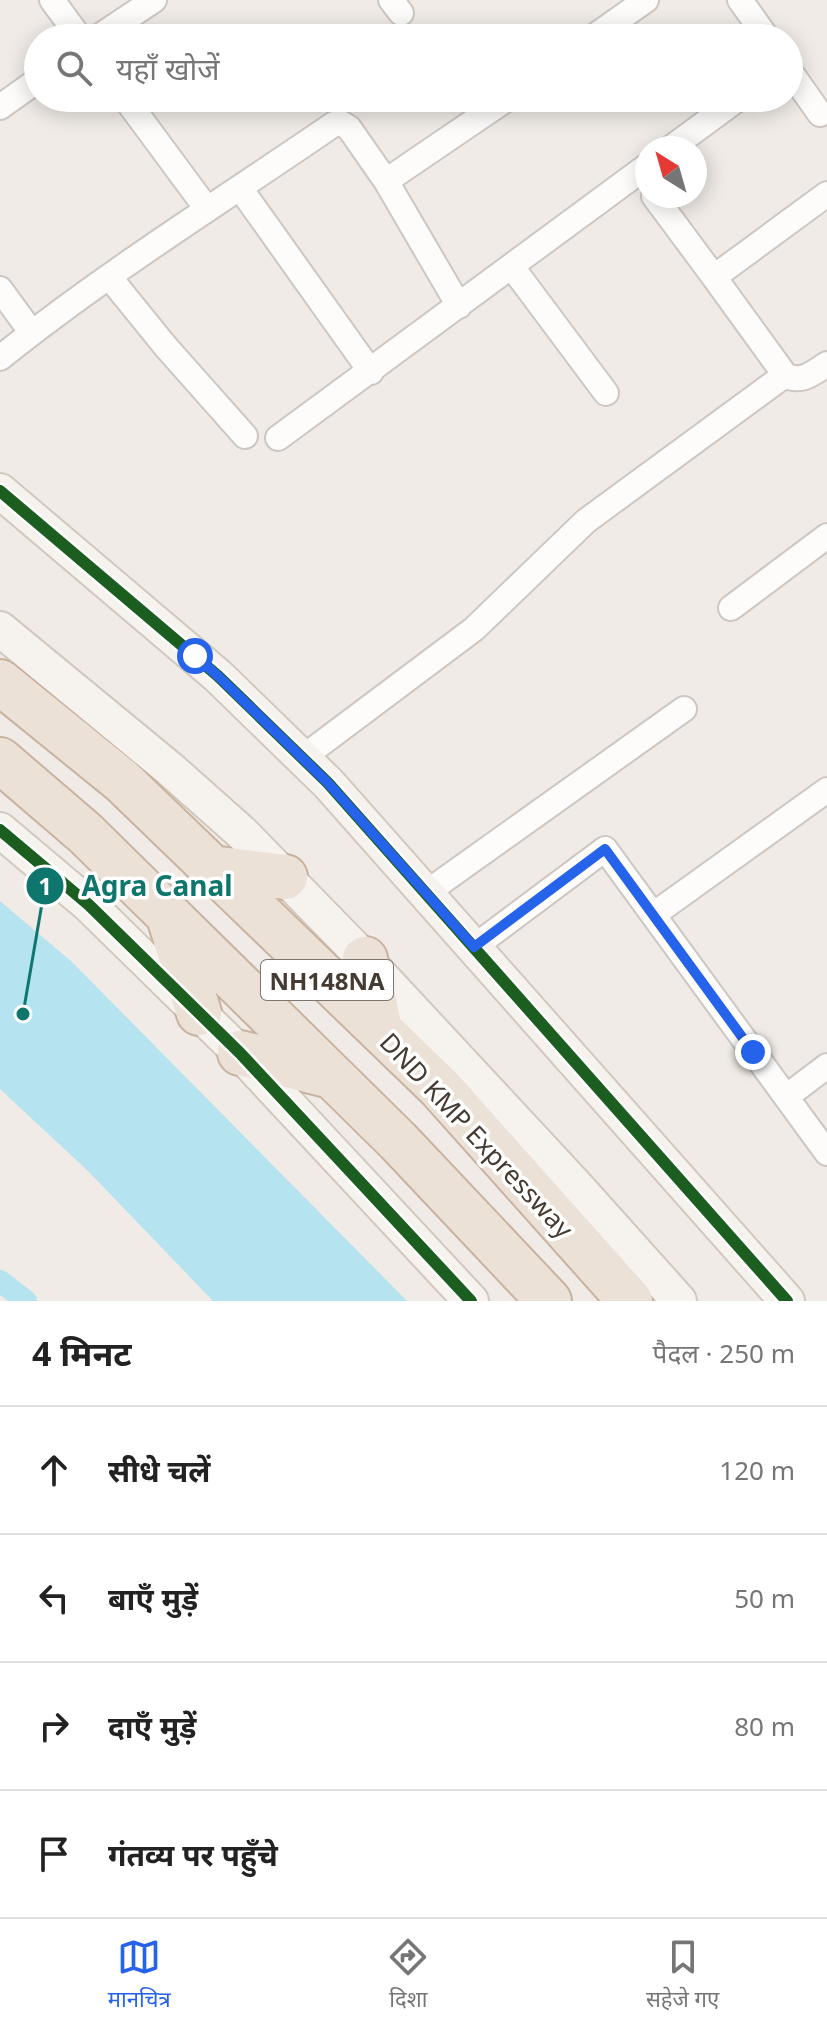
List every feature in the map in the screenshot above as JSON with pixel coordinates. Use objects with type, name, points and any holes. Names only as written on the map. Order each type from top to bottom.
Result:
[{"type":"highway","name":"DND KMP Expressway","points":[[0,682],[122,781],[440,1088],[630,1301]]},
{"type":"highway","name":"NH148NA","points":[[0,760],[85,833],[168,914],[398,1141],[549,1301]]},
{"type":"highway","points":[[211,868],[285,877]]},
{"type":"highway","points":[[168,914],[199,1013]]},
{"type":"highway","points":[[365,959],[380,1030]]},
{"type":"highway","points":[[240,1053],[333,1077]]},
{"type":"street","points":[[52,0],[70,24]]},
{"type":"street","points":[[118,24],[154,0]]},
{"type":"street","points":[[612,24],[646,0]]},
{"type":"street","points":[[740,0],[757,24]]},
{"type":"street","points":[[0,107],[24,90]]},
{"type":"street","points":[[803,90],[820,114]]},
{"type":"street","points":[[135,112],[207,209]]},
{"type":"street","points":[[386,181],[487,112]]},
{"type":"street","points":[[687,136],[720,112]]},
{"type":"street","points":[[0,358],[207,209],[334,124],[341,123],[359,139],[459,306]]},
{"type":"street","points":[[278,438],[635,181]]},
{"type":"street","points":[[240,188],[371,372]]},
{"type":"street","points":[[714,277],[827,194]]},
{"type":"street","points":[[663,208],[785,375],[801,380],[827,364]]},
{"type":"street","points":[[512,267],[606,393]]},
{"type":"street","points":[[110,278],[245,436]]},
{"type":"street","points":[[0,289],[32,333]]},
{"type":"street","points":[[302,758],[474,629],[586,521],[785,375]]},
{"type":"street","points":[[0,491],[218,676],[328,783],[787,1301]]},
{"type":"street","points":[[731,608],[827,536]]},
{"type":"street","points":[[0,629],[170,769],[242,833],[365,959],[679,1301]]},
{"type":"street","points":[[426,893],[684,709]]},
{"type":"street","points":[[653,915],[827,790]]},
{"type":"street","points":[[0,830],[89,905],[240,1053],[471,1301]]},
{"type":"street","points":[[474,947],[605,849],[827,1153]]},
{"type":"street","points":[[786,1097],[827,1066]]},
{"type":"water","points":[[0,901],[72,962],[407,1301],[213,1301],[88,1171],[0,1089]]},
{"type":"waterway","points":[[0,1281],[26,1301]]},
{"type":"cycle path","points":[[0,491],[218,676],[328,783],[787,1301]]},
{"type":"cycle path","points":[[0,830],[89,905],[240,1053],[471,1301]]},
{"type":"place","name":"Agra Canal","points":[[23,1014]]},
{"type":"route","points":[[195,656],[328,783],[474,947],[605,849],[753,1052]]}]
